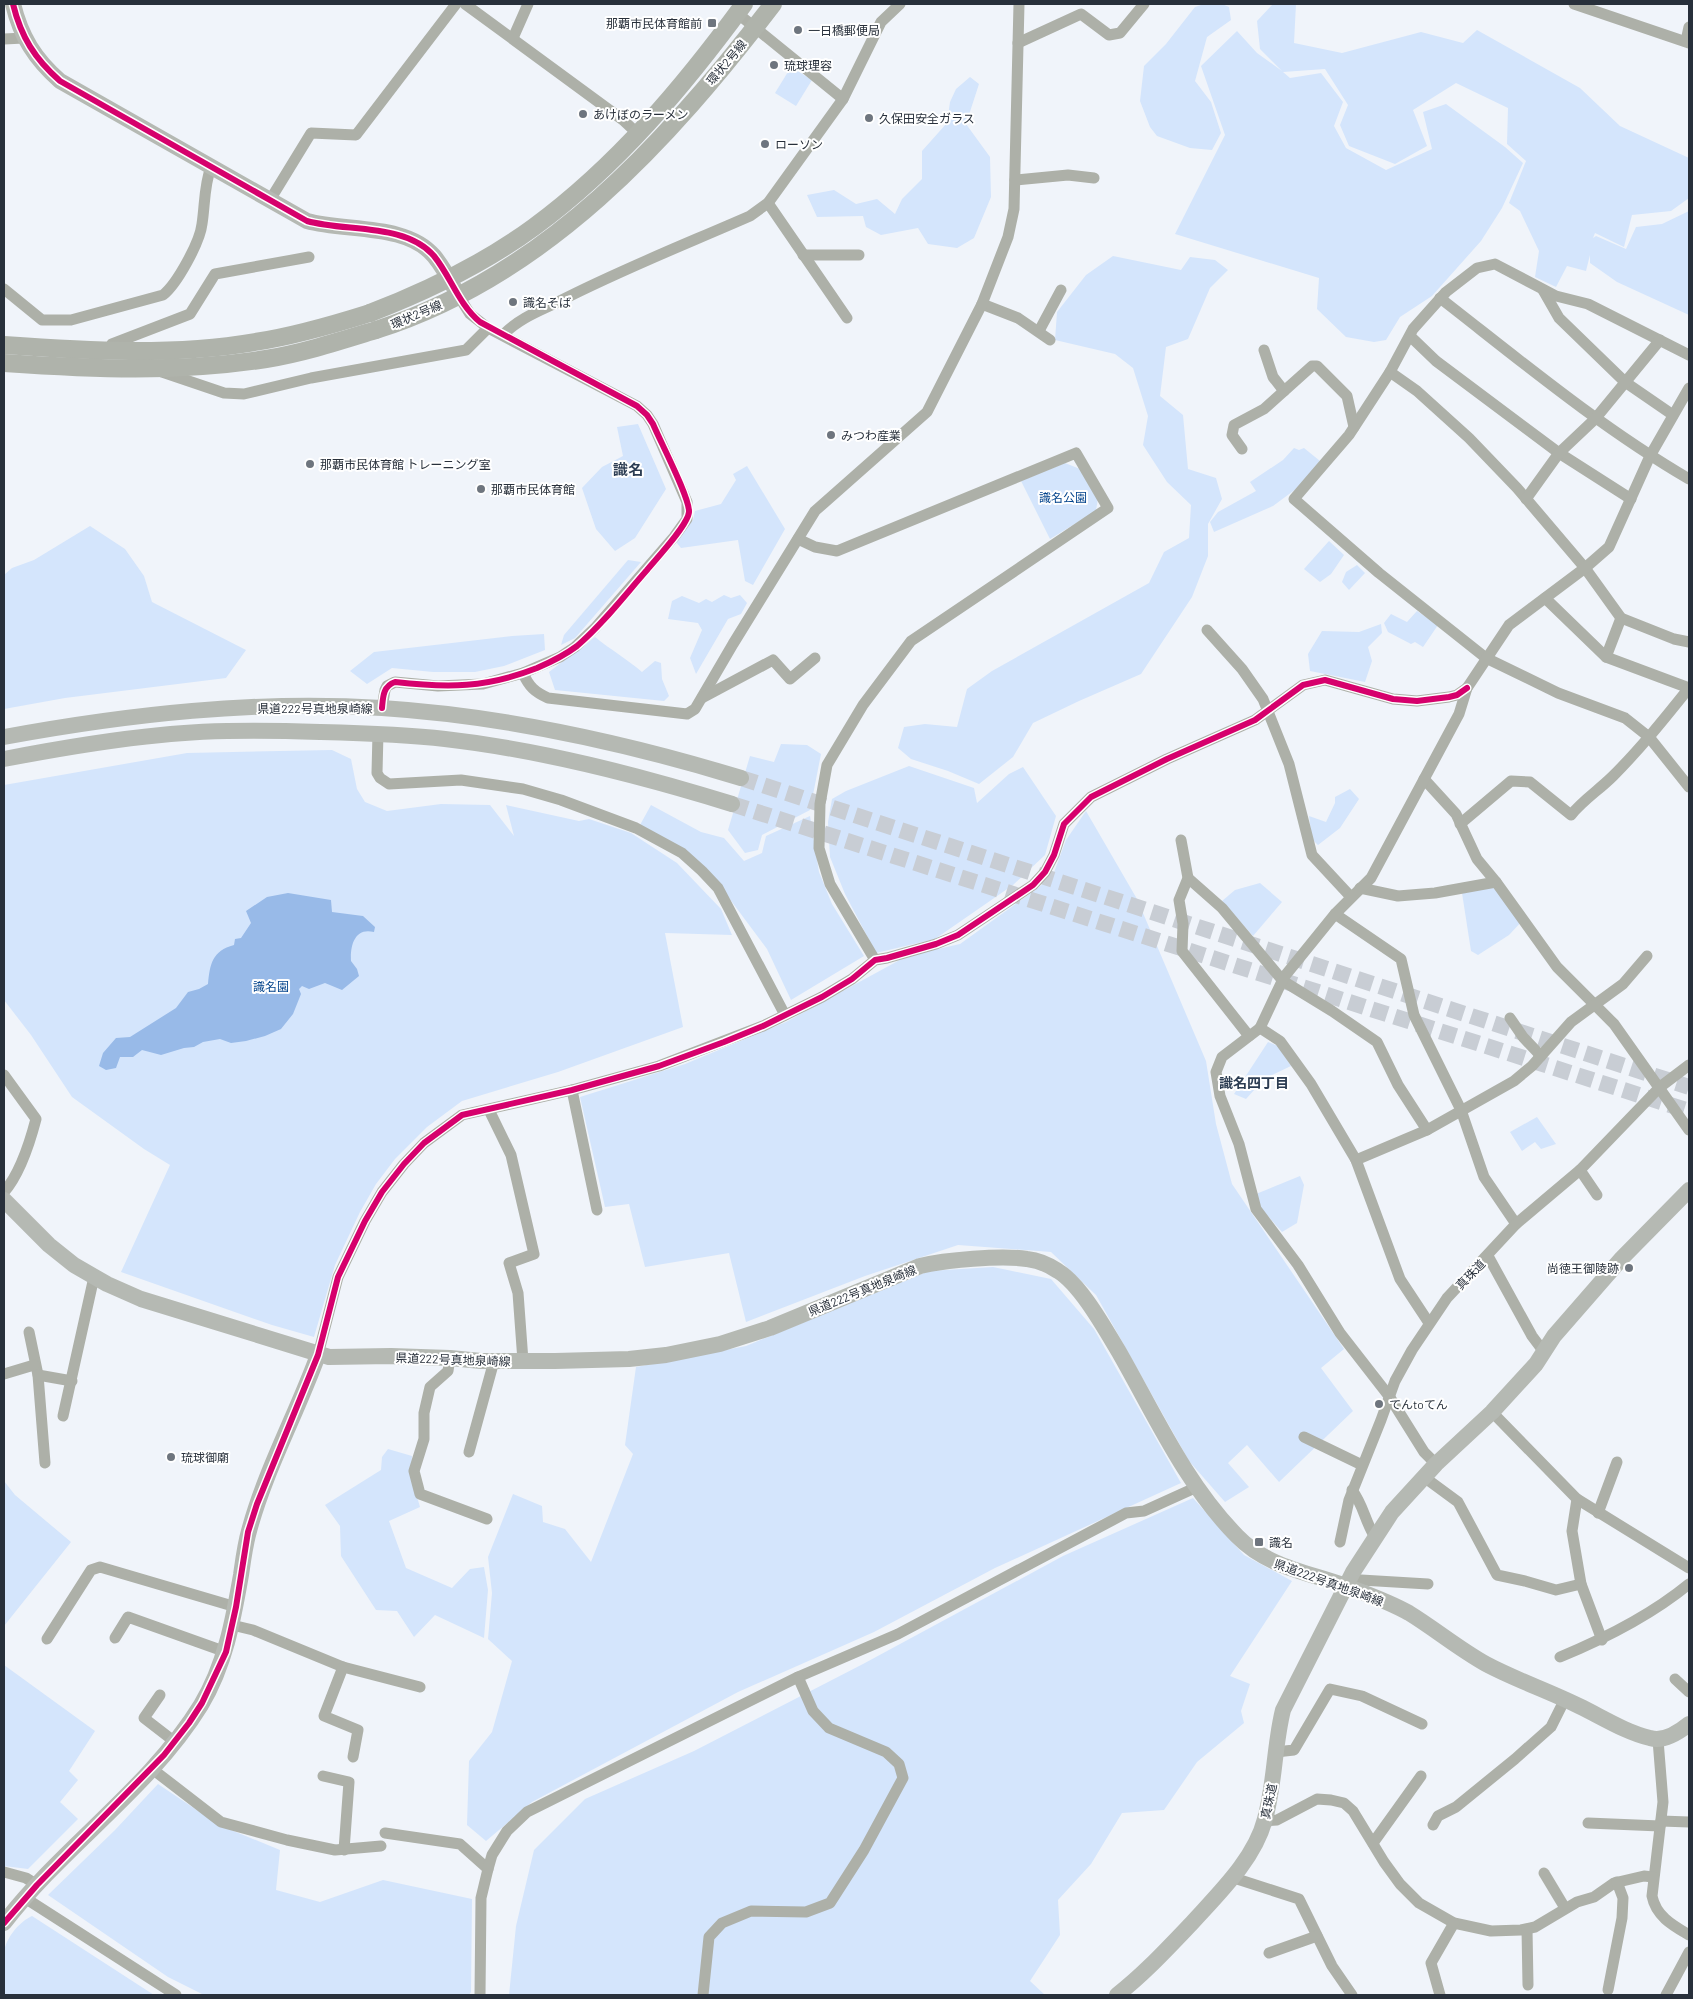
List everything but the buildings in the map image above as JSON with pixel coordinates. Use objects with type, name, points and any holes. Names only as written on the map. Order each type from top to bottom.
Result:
[{"type":"main road","points":[[13,4],[24,38],[42,65],[60,81],[307,221],[324,226],[406,237],[433,255],[458,296]]},
{"type":"main road","name":"環状2号線","points":[[4,363],[124,369],[206,366],[268,358],[336,342],[376,330],[405,320],[458,296],[514,263],[582,215],[650,151],[714,78],[773,4]]},
{"type":"main road","name":"環状2号線","points":[[4,346],[128,351],[192,349],[256,342],[323,328],[403,300],[474,264],[534,228],[584,187],[638,134],[684,81],[741,8]]},
{"type":"main road","name":"県道222号真地泉崎線","points":[[4,737],[111,719],[178,712],[268,706],[382,708],[521,724],[572,733],[622,744],[740,778]]},
{"type":"main road","name":"県道222号真地泉崎線","points":[[4,759],[60,748],[163,734],[270,730],[378,733],[445,739],[571,760],[624,772],[732,804]]},
{"type":"main road","name":"真珠道","points":[[1117,1995],[1167,1949],[1234,1878],[1259,1836],[1265,1821],[1272,1786],[1283,1710],[1354,1569],[1392,1512],[1436,1464],[1492,1412],[1536,1364],[1554,1336],[1622,1258],[1689,1190]]},
{"type":"main road","name":"県道222号真地泉崎線","points":[[4,1200],[50,1245],[94,1277],[141,1299],[329,1357],[450,1358],[494,1361],[629,1359],[693,1350],[720,1344],[786,1322],[920,1266],[934,1263],[1025,1258],[1035,1261],[1058,1270],[1080,1292],[1104,1327],[1185,1471],[1237,1536],[1263,1557],[1281,1566],[1346,1586],[1408,1612],[1488,1665],[1640,1735],[1658,1740]]},
{"type":"main road","points":[[4,1923],[37,1885],[175,1742],[202,1703],[226,1652],[236,1608],[248,1532],[254,1514],[318,1355]]},
{"type":"main road","points":[[1658,1740],[1668,1737],[1689,1724]]},
{"type":"street","points":[[270,200],[311,132],[356,135],[456,4]]},
{"type":"street","points":[[465,4],[623,120],[638,134]]},
{"type":"street","points":[[513,38],[528,4]]},
{"type":"street","points":[[503,335],[510,327],[522,320],[579,291],[750,216],[768,203],[843,99],[881,22],[900,4]]},
{"type":"street","points":[[524,673],[527,683],[534,691],[548,698],[686,714],[695,709],[815,511],[927,412],[982,304],[1008,237],[1014,209],[1019,4]]},
{"type":"street","points":[[1018,43],[1081,14],[1109,35],[1120,33],[1144,4]]},
{"type":"street","points":[[1574,4],[1687,42],[1689,28]]},
{"type":"street","points":[[741,8],[755,27],[843,99]]},
{"type":"street","points":[[4,39],[24,38]]},
{"type":"street","points":[[4,289],[42,320],[71,320],[163,295],[174,284],[199,236],[207,178],[211,167]]},
{"type":"street","points":[[1015,180],[1068,175],[1094,178]]},
{"type":"street","points":[[768,203],[847,318]]},
{"type":"street","points":[[803,255],[859,254]]},
{"type":"street","points":[[309,256],[215,274],[190,314],[112,344],[114,359],[167,373],[211,389],[244,394],[312,378],[466,350],[488,328]]},
{"type":"street","points":[[1689,355],[1588,304],[1556,296],[1495,264],[1476,268],[1440,298],[1410,336],[1390,372],[1354,427],[1294,499],[1379,573],[1486,658],[1558,693],[1626,718],[1649,737],[1689,787]]},
{"type":"street","points":[[1039,331],[1061,290]]},
{"type":"street","points":[[1543,290],[1560,318],[1625,382],[1674,415]]},
{"type":"street","points":[[382,708],[387,686],[395,682],[438,686],[471,686],[524,673],[560,657],[585,638],[674,537],[687,519],[688,508],[653,424],[637,406],[488,328],[470,314],[458,296]]},
{"type":"street","points":[[1440,298],[1595,419],[1650,456],[1689,479]]},
{"type":"street","points":[[982,304],[1018,318],[1050,340]]},
{"type":"street","points":[[1410,336],[1436,361],[1559,453],[1631,499]]},
{"type":"street","points":[[1526,499],[1559,453],[1595,419],[1660,340]]},
{"type":"street","points":[[1264,350],[1273,377],[1284,391]]},
{"type":"street","points":[[1242,449],[1232,435],[1234,425],[1264,409],[1312,366],[1317,366],[1347,396],[1354,427]]},
{"type":"street","points":[[1390,372],[1417,391],[1469,438],[1526,499],[1584,568],[1622,618],[1674,639],[1689,642]]},
{"type":"street","points":[[1436,1464],[1424,1452],[1389,1396],[1340,1333],[1298,1265],[1256,1209],[1238,1144],[1220,1096],[1216,1072],[1222,1057],[1260,1028],[1283,980],[1335,914],[1371,878],[1459,714],[1467,688],[1508,625],[1609,547],[1650,456],[1689,388]]},
{"type":"street","points":[[798,539],[815,547],[836,551],[1076,453],[1108,508],[911,641],[863,705],[827,765],[820,804],[818,848],[830,884],[875,960]]},
{"type":"street","points":[[1460,824],[1511,781],[1530,782],[1571,815],[1579,804],[1612,777],[1649,737],[1689,688],[1606,657],[1545,598]]},
{"type":"street","points":[[1606,657],[1622,618]]},
{"type":"street","points":[[1207,630],[1242,669],[1268,710],[1289,764],[1312,854],[1352,897]]},
{"type":"street","points":[[702,698],[773,660],[790,679],[814,658]]},
{"type":"street","points":[[318,1355],[338,1277],[365,1221],[382,1192],[404,1164],[424,1143],[462,1115],[572,1090],[659,1066],[724,1042],[822,997],[852,979],[875,960],[936,944],[958,935],[1032,885],[1045,872],[1054,855],[1061,829],[1070,817],[1091,797],[1167,759],[1256,720],[1303,685],[1325,680],[1393,699],[1417,701],[1457,695],[1467,688]]},
{"type":"street","points":[[378,733],[377,773],[389,784],[461,780],[523,789],[561,800],[636,828],[682,853],[718,888],[785,1015]]},
{"type":"street","points":[[1424,779],[1456,814],[1477,859],[1496,882],[1557,967],[1614,1024],[1689,1130]]},
{"type":"street","points":[[1181,840],[1188,878],[1179,900],[1183,924],[1182,951],[1250,1036]]},
{"type":"street","points":[[1188,878],[1222,908],[1283,980],[1378,1042],[1398,1084],[1427,1130]]},
{"type":"street","points":[[1360,888],[1398,896],[1436,893],[1496,882]]},
{"type":"street","points":[[1335,914],[1402,959],[1414,1015],[1461,1110],[1484,1177],[1516,1224]]},
{"type":"street","points":[[1356,1160],[1427,1130],[1514,1082],[1541,1056],[1571,1022],[1623,984],[1647,956]]},
{"type":"street","points":[[1510,1018],[1541,1056]]},
{"type":"street","points":[[1260,1028],[1280,1041],[1312,1084],[1356,1160],[1400,1279],[1429,1323]]},
{"type":"street","name":"真珠道","points":[[1340,1542],[1352,1490],[1399,1373],[1429,1323],[1447,1298],[1516,1224],[1580,1170],[1660,1088],[1689,1065]]},
{"type":"street","points":[[4,1075],[36,1119],[31,1138],[10,1186],[4,1192]]},
{"type":"street","points":[[572,1090],[598,1210]]},
{"type":"street","points":[[489,1110],[511,1155],[534,1254],[510,1263],[518,1293],[523,1361]]},
{"type":"street","points":[[1580,1170],[1598,1195]]},
{"type":"street","points":[[1488,1256],[1532,1336],[1544,1352]]},
{"type":"street","points":[[63,1416],[72,1381],[89,1291],[94,1277]]},
{"type":"street","points":[[29,1332],[36,1370],[45,1463]]},
{"type":"street","points":[[450,1358],[448,1370],[430,1387],[424,1413],[424,1439],[414,1471],[420,1494],[488,1519]]},
{"type":"street","points":[[469,1452],[494,1361]]},
{"type":"street","points":[[4,1374],[36,1370],[72,1381]]},
{"type":"street","points":[[1492,1412],[1577,1499],[1689,1568]]},
{"type":"street","points":[[1304,1437],[1362,1465]]},
{"type":"street","points":[[1598,1512],[1617,1462]]},
{"type":"street","points":[[1424,1477],[1458,1502],[1497,1575],[1556,1590],[1581,1584]]},
{"type":"street","points":[[480,1995],[481,1898],[488,1869],[492,1854],[507,1831],[527,1812],[798,1677],[898,1634],[1126,1514],[1144,1511],[1197,1487]]},
{"type":"street","points":[[1352,1490],[1361,1502],[1370,1530],[1375,1537]]},
{"type":"street","points":[[1577,1499],[1572,1531],[1581,1584],[1602,1640]]},
{"type":"street","points":[[47,1640],[91,1570],[100,1567],[236,1608]]},
{"type":"street","points":[[1346,1586],[1361,1580],[1428,1584]]},
{"type":"street","points":[[1560,1657],[1602,1640],[1667,1602],[1689,1584]]},
{"type":"street","points":[[115,1638],[128,1617],[226,1652]]},
{"type":"street","points":[[232,1625],[253,1630],[343,1667],[420,1687]]},
{"type":"street","points":[[343,1667],[324,1716],[358,1730],[353,1757]]},
{"type":"street","points":[[703,1995],[709,1937],[722,1923],[751,1911],[806,1912],[830,1903],[864,1850],[903,1778],[900,1764],[886,1752],[829,1728],[813,1711],[798,1677]]},
{"type":"street","points":[[1675,1679],[1689,1692]]},
{"type":"street","points":[[1276,1752],[1294,1750],[1330,1689],[1362,1696],[1422,1724]]},
{"type":"street","points":[[160,1695],[144,1718],[175,1742]]},
{"type":"street","points":[[1433,1825],[1438,1816],[1456,1807],[1551,1727],[1565,1699]]},
{"type":"street","points":[[1658,1740],[1663,1802],[1652,1896],[1654,1906],[1670,1923],[1689,1935]]},
{"type":"street","points":[[151,1768],[221,1822],[287,1840],[335,1850],[381,1846]]},
{"type":"street","points":[[323,1776],[349,1782],[344,1850]]},
{"type":"street","points":[[1373,1843],[1388,1825],[1421,1776]]},
{"type":"street","points":[[1265,1821],[1277,1820],[1317,1799],[1344,1803],[1353,1811],[1400,1884],[1419,1903],[1454,1923],[1491,1931],[1535,1927],[1577,1902],[1594,1897],[1617,1882],[1644,1876],[1653,1877]]},
{"type":"street","points":[[1588,1823],[1660,1824],[1689,1822]]},
{"type":"street","points":[[385,1833],[460,1844],[488,1869]]},
{"type":"street","points":[[4,1872],[26,1878],[37,1885]]},
{"type":"street","points":[[1544,1873],[1566,1908]]},
{"type":"street","points":[[1234,1878],[1299,1899],[1332,1966],[1352,1995]]},
{"type":"street","points":[[1608,1990],[1622,1918],[1623,1898],[1617,1882]]},
{"type":"street","points":[[25,1898],[176,1995]]},
{"type":"street","points":[[1440,1995],[1432,1963],[1454,1923]]},
{"type":"street","points":[[1526,1929],[1528,1985]]},
{"type":"street","points":[[1269,1953],[1317,1936]]},
{"type":"street","points":[[1666,1995],[1689,1952]]},
{"type":"green space","points":[[1204,4],[1222,4],[1229,7],[1231,20],[1207,37],[1195,81],[1211,102],[1221,133],[1212,150],[1190,148],[1157,136],[1150,127],[1140,101],[1144,66],[1166,44],[1195,7]]},
{"type":"green space","points":[[1273,4],[1296,4],[1294,43],[1342,53],[1421,32],[1463,43],[1477,30],[1580,88],[1620,126],[1689,158],[1689,198],[1671,211],[1632,215],[1624,247],[1595,233],[1593,238],[1596,236],[1626,249],[1636,227],[1662,224],[1689,211],[1689,315],[1617,282],[1590,263],[1590,255],[1586,271],[1567,266],[1556,287],[1535,277],[1539,251],[1520,211],[1509,203],[1526,161],[1507,144],[1508,108],[1456,83],[1413,110],[1427,146],[1395,164],[1349,146],[1340,125],[1348,105],[1325,69],[1283,72],[1290,78],[1321,73],[1343,102],[1334,126],[1346,148],[1386,170],[1432,149],[1423,112],[1446,104],[1505,147],[1523,163],[1502,208],[1481,241],[1432,296],[1400,317],[1386,340],[1374,342],[1346,337],[1317,309],[1319,278],[1175,234],[1225,135],[1201,66],[1237,31],[1257,53],[1282,71],[1260,49],[1257,21]]},
{"type":"green space","points":[[791,67],[812,80],[796,106],[775,93]]},
{"type":"green space","points":[[970,77],[979,84],[966,124],[990,157],[991,197],[974,238],[957,248],[928,244],[918,228],[881,235],[866,227],[863,216],[817,217],[807,195],[834,190],[856,204],[877,199],[895,214],[902,199],[922,179],[922,151],[947,123],[950,102],[956,89]]},
{"type":"green space","points":[[1113,256],[1181,270],[1190,257],[1215,260],[1228,270],[1210,288],[1188,339],[1166,347],[1160,396],[1183,415],[1188,469],[1216,478],[1222,499],[1208,524],[1208,556],[1192,597],[1141,674],[1033,723],[1013,757],[979,784],[948,771],[911,759],[898,748],[904,727],[925,724],[957,727],[967,689],[992,671],[1149,583],[1164,552],[1189,538],[1191,505],[1167,482],[1143,445],[1148,416],[1133,368],[1115,354],[1055,340],[1057,312],[1086,275]]},
{"type":"green space","points":[[638,424],[666,489],[635,538],[615,551],[596,529],[582,488],[602,467],[623,456],[617,427]]},
{"type":"green space","points":[[1294,448],[1299,450],[1304,448],[1320,461],[1300,486],[1273,506],[1214,532],[1210,522],[1218,512],[1256,491],[1250,482],[1283,460]]},
{"type":"green space","name":"識名公園","points":[[1065,463],[1080,469],[1098,498],[1096,511],[1050,539],[1021,481]]},
{"type":"green space","points":[[747,466],[785,529],[753,585],[745,581],[738,540],[681,548],[676,542],[693,520],[695,511],[721,504],[736,480],[733,474]]},
{"type":"green space","points":[[90,526],[125,549],[144,576],[152,602],[246,650],[226,678],[65,698],[4,709],[4,575],[12,568],[34,560]]},
{"type":"green space","points":[[1329,541],[1344,555],[1331,574],[1320,582],[1304,569]]},
{"type":"green space","points":[[628,560],[641,562],[575,638],[561,645],[564,635]]},
{"type":"green space","points":[[1357,565],[1365,573],[1349,590],[1342,582],[1346,572]]},
{"type":"green space","points":[[724,595],[731,598],[740,595],[747,603],[741,614],[728,619],[696,674],[690,658],[702,630],[698,623],[668,619],[672,601],[682,596],[699,603],[706,599],[712,602]]},
{"type":"green space","points":[[1417,611],[1438,625],[1423,647],[1415,642],[1411,644],[1388,632],[1384,623],[1391,614],[1407,622]]},
{"type":"green space","points":[[1381,624],[1382,633],[1368,647],[1372,661],[1365,682],[1310,671],[1308,654],[1322,631],[1359,632]]},
{"type":"green space","points":[[544,634],[545,650],[504,666],[475,672],[433,672],[392,668],[367,684],[350,671],[374,652]]},
{"type":"green space","points":[[595,637],[642,672],[655,661],[661,663],[662,679],[669,696],[664,701],[555,690],[549,672]]},
{"type":"green space","points":[[781,744],[807,745],[821,754],[810,810],[762,835],[758,850],[745,853],[728,830],[750,756],[774,762]]},
{"type":"green space","name":"識名園","points":[[332,750],[351,759],[357,789],[365,802],[387,811],[441,804],[490,805],[514,836],[506,805],[579,821],[589,819],[631,833],[677,863],[721,909],[732,935],[665,933],[683,1027],[558,1072],[462,1101],[427,1127],[395,1159],[376,1184],[360,1212],[335,1265],[314,1337],[272,1325],[121,1272],[170,1165],[144,1149],[72,1097],[31,1035],[4,1000],[4,785],[187,753]]},
{"type":"green space","points":[[909,766],[974,788],[977,803],[1009,774],[1023,767],[1056,816],[1045,855],[1013,885],[935,939],[876,953],[845,894],[830,857],[828,822],[832,799],[846,791]]},
{"type":"green space","points":[[1350,789],[1359,799],[1340,828],[1318,845],[1312,839],[1309,816],[1326,822],[1335,803],[1335,797]]},
{"type":"green space","points":[[651,805],[701,832],[724,838],[744,861],[762,853],[766,836],[810,816],[819,872],[832,904],[864,956],[791,1000],[767,949],[729,898],[640,825]]},
{"type":"green space","points":[[1086,811],[1137,899],[1206,1061],[1216,1124],[1232,1184],[1344,1349],[1321,1368],[1353,1411],[1279,1482],[1247,1445],[1228,1463],[1249,1487],[1225,1502],[1189,1461],[1096,1295],[1051,1252],[958,1245],[865,1276],[746,1322],[729,1253],[645,1267],[629,1204],[605,1207],[580,1097],[685,1064],[786,1022],[907,956],[960,944],[1038,888],[1053,875],[1066,840]]},
{"type":"green space","points":[[1260,883],[1282,902],[1253,936],[1222,901],[1235,890]]},
{"type":"green space","points":[[1494,887],[1522,921],[1509,935],[1478,955],[1471,951],[1462,893]]},
{"type":"green space","points":[[1268,1042],[1278,1046],[1291,1066],[1264,1079],[1246,1099],[1234,1094]]},
{"type":"green space","points":[[1537,1117],[1556,1144],[1541,1149],[1535,1142],[1522,1151],[1510,1132]]},
{"type":"green space","points":[[1300,1176],[1304,1185],[1297,1223],[1282,1232],[1259,1206],[1256,1194]]},
{"type":"green space","points":[[993,1267],[1051,1279],[1094,1329],[1181,1483],[995,1568],[874,1632],[738,1692],[532,1802],[486,1841],[467,1825],[469,1761],[492,1732],[512,1661],[488,1639],[492,1593],[488,1557],[513,1494],[542,1506],[543,1522],[565,1529],[591,1562],[633,1454],[625,1445],[636,1367],[746,1346],[929,1271]]},
{"type":"green space","points":[[388,1449],[412,1456],[411,1476],[420,1507],[389,1521],[406,1568],[452,1588],[470,1569],[484,1567],[488,1590],[484,1638],[435,1615],[414,1637],[397,1611],[376,1610],[341,1556],[340,1526],[325,1505],[381,1470],[382,1457]]},
{"type":"green space","points":[[4,1481],[15,1495],[71,1542],[4,1626]]},
{"type":"green space","points":[[1193,1498],[1244,1555],[1292,1581],[1230,1676],[1250,1684],[1241,1711],[1244,1723],[1197,1762],[1164,1810],[1122,1813],[1091,1864],[1058,1900],[1060,1935],[1030,1981],[1045,1995],[509,1995],[516,1926],[534,1850],[585,1799],[694,1751],[863,1664],[1063,1556]]},
{"type":"green space","points":[[4,1665],[95,1731],[69,1771],[78,1780],[60,1802],[78,1819],[28,1869],[4,1866]]},
{"type":"green space","points":[[158,1784],[219,1825],[280,1850],[276,1890],[320,1902],[383,1880],[472,1899],[471,1992],[469,1995],[204,1995],[168,1977],[48,1895],[115,1830]]},
{"type":"green space","points":[[32,1916],[154,1995],[4,1995],[3,1957],[7,1941],[22,1922]]},
{"type":"water","points":[[288,893],[331,900],[332,912],[363,916],[375,927],[374,932],[362,932],[353,943],[351,961],[357,969],[359,976],[342,990],[325,983],[309,989],[302,986],[299,989],[301,994],[293,1014],[281,1029],[265,1036],[231,1043],[220,1039],[203,1042],[194,1047],[161,1055],[142,1050],[133,1057],[120,1057],[116,1068],[106,1070],[99,1066],[103,1053],[116,1038],[130,1037],[176,1008],[188,992],[208,984],[213,959],[221,951],[234,945],[235,939],[241,938],[251,923],[246,911],[267,897]]},
{"type":"tunnel","points":[[741,778],[1689,1087]]},
{"type":"tunnel","points":[[732,804],[1689,1111]]},
{"type":"cycle path","points":[[13,4],[20,27],[30,47],[60,81],[307,221],[392,233],[422,245],[434,256],[466,307],[480,322],[637,406],[653,424],[680,482],[689,512],[683,525],[671,542],[596,628],[568,652],[537,668],[518,675],[467,685],[395,682],[386,689],[382,708]]},
{"type":"cycle path","points":[[4,1923],[37,1885],[164,1755],[202,1703],[226,1652],[236,1607],[248,1532],[257,1504],[318,1355],[338,1277],[365,1221],[382,1192],[404,1164],[424,1143],[462,1115],[572,1090],[659,1066],[724,1042],[763,1026],[822,997],[852,979],[875,960],[936,944],[958,935],[1033,885],[1045,872],[1054,855],[1064,824],[1091,797],[1167,759],[1255,720],[1303,685],[1325,680],[1393,699],[1417,701],[1457,695],[1467,688]]},
{"type":"place","name":"那覇市民体育館前","points":[[712,23]]},
{"type":"place","name":"一日橋郵便局","points":[[798,30]]},
{"type":"place","name":"琉球理容","points":[[774,65]]},
{"type":"place","name":"あけぼのラーメン","points":[[583,114]]},
{"type":"place","name":"久保田安全ガラス","points":[[869,118]]},
{"type":"place","name":"ローソン","points":[[765,144]]},
{"type":"place","name":"識名そば","points":[[513,302]]},
{"type":"place","name":"みつわ産業","points":[[831,435]]},
{"type":"place","name":"那覇市民体育館 トレーニング室","points":[[310,464]]},
{"type":"place","name":"那覇市民体育館","points":[[481,489]]},
{"type":"place","name":"尚徳王御陵跡","points":[[1629,1268]]},
{"type":"place","name":"てんtoてん","points":[[1379,1404]]},
{"type":"place","name":"琉球御廟","points":[[171,1457]]},
{"type":"place","name":"識名","points":[[1259,1542]]},
{"type":"district","name":"識名","points":[[628,469]]},
{"type":"district","name":"識名四丁目","points":[[1254,1082]]}]
